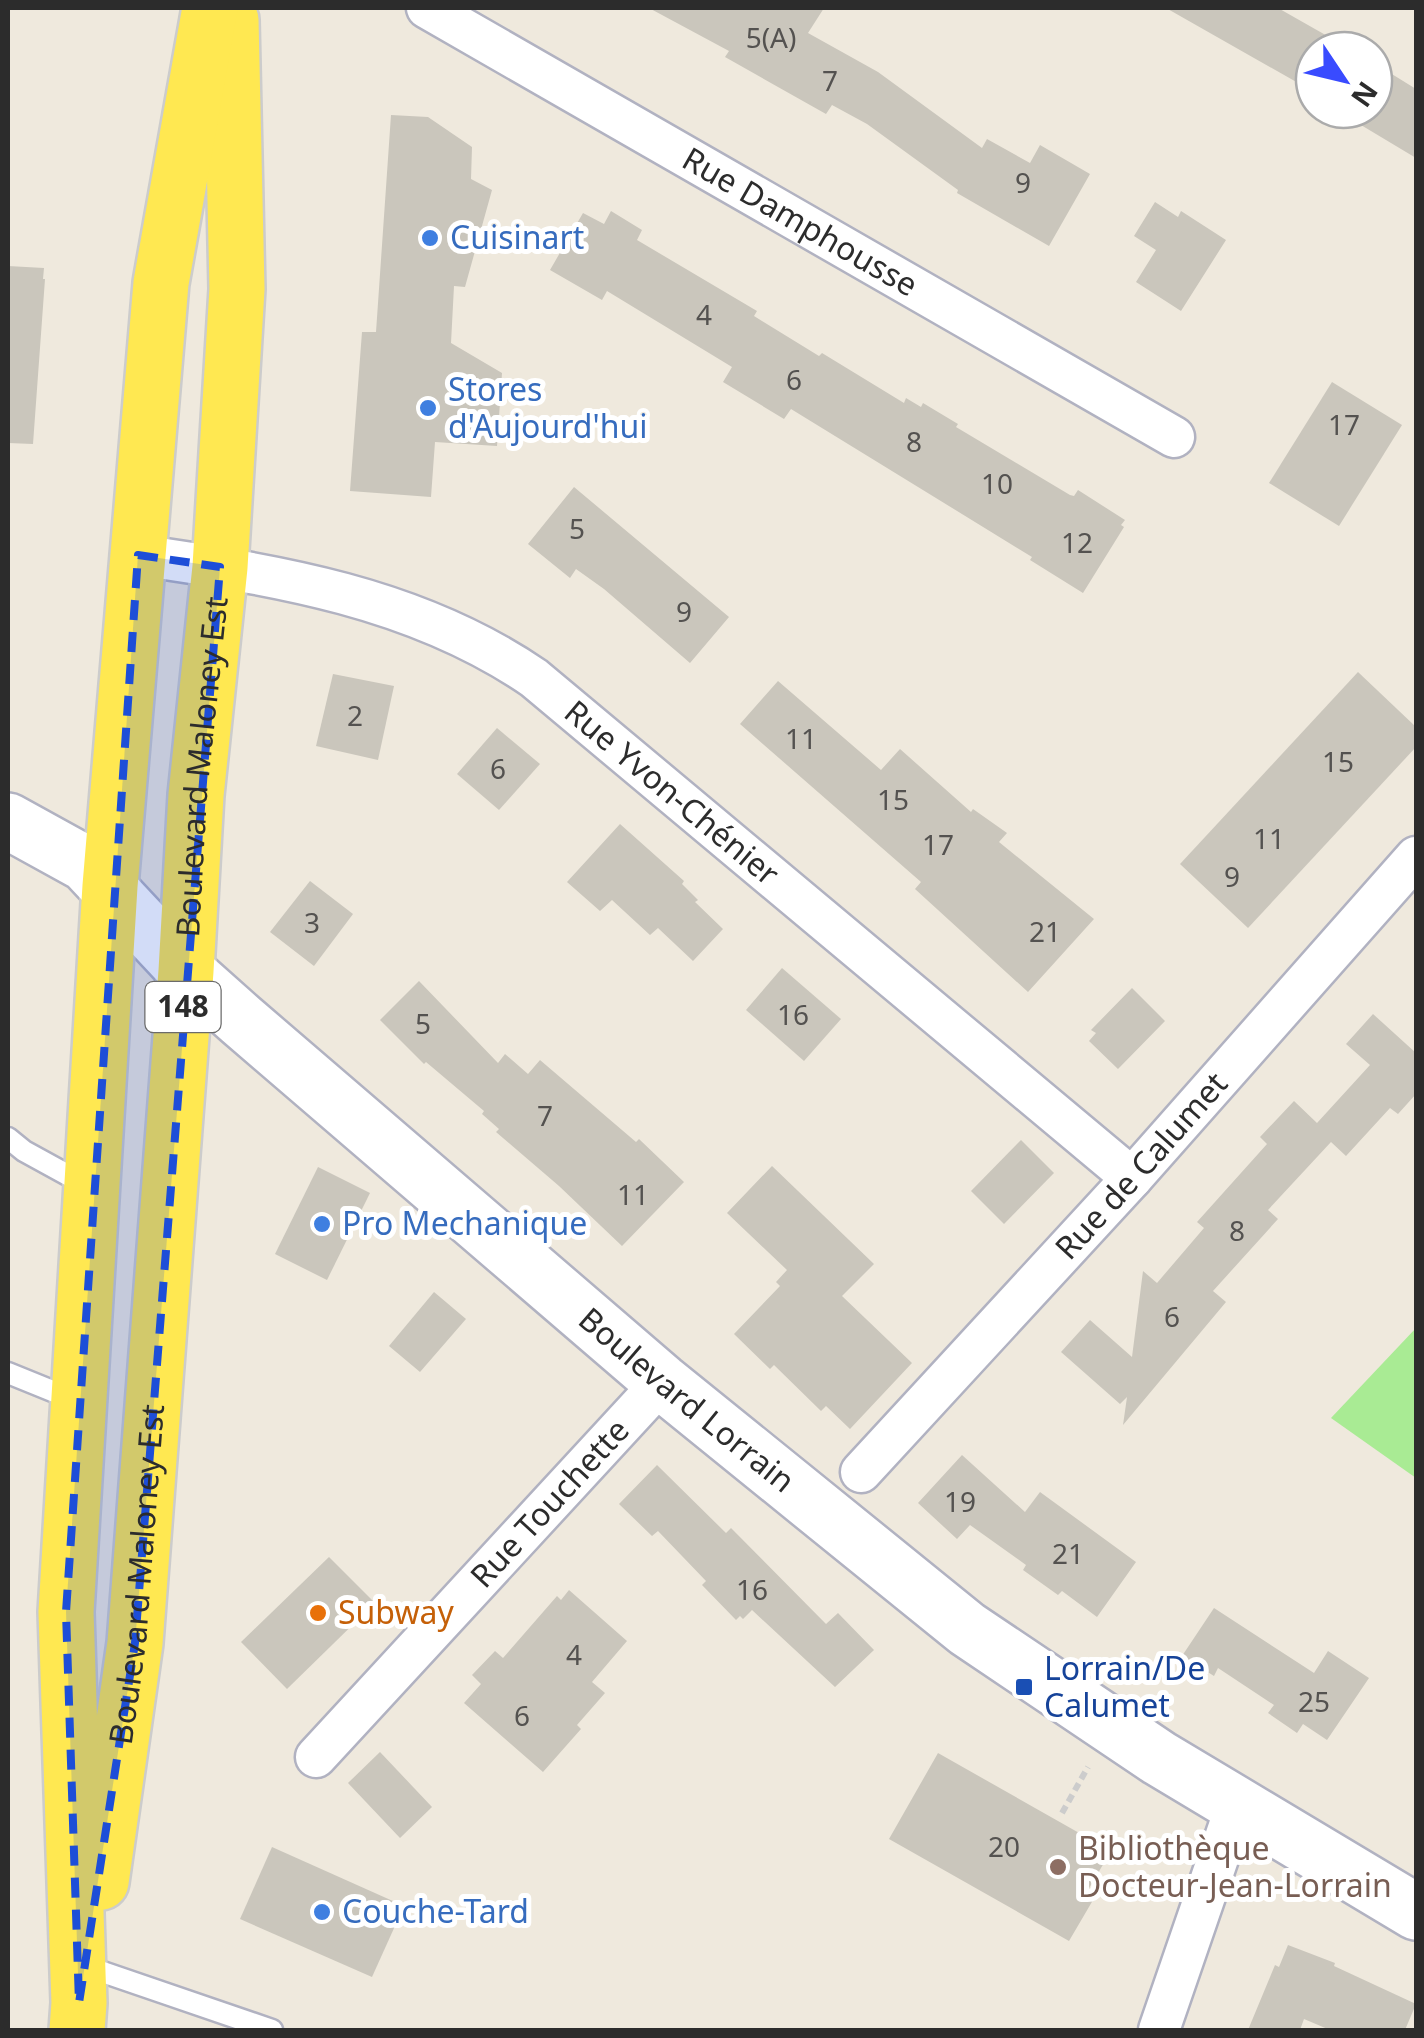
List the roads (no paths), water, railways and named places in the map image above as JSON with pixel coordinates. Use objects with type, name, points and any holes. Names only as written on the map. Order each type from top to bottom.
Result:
[{"type":"main road","name":"Boulevard Maloney Est","points":[[82,2000],[66,1612],[110,886],[161,283],[210,8]]},
{"type":"main road","name":"Boulevard Maloney Est","points":[[82,2000],[135,1643],[196,795],[220,567],[237,289],[231,8]]},
{"type":"main road","name":"Boulevard Lorrain","points":[[8,821],[86,864],[186,971],[662,1382],[967,1629],[1236,1806],[1416,1912]]},
{"type":"street","name":"Rue Damphousse","points":[[427,8],[1174,437]]},
{"type":"street","name":"Rue Yvon-Chénier","points":[[138,554],[358,596],[411,613],[495,651],[534,678],[1132,1178]]},
{"type":"street","name":"Rue de Calumet","points":[[862,1472],[1132,1178],[1416,857]]},
{"type":"street","name":"Rue Touchette","points":[[316,1756],[662,1382]]},
{"type":"street","points":[[1159,2030],[1236,1806]]},
{"type":"lane","points":[[8,1138],[92,1188]]},
{"type":"lane","points":[[8,1374],[78,1402]]},
{"type":"lane","points":[[82,2000],[272,2030]]},
{"type":"place","name":"Cuisinart","points":[[430,238]]},
{"type":"place","name":"Stores d'Aujourd'hui","points":[[428,408]]},
{"type":"place","name":"Pro Mechanique","points":[[322,1224]]},
{"type":"place","name":"Subway","points":[[318,1613]]},
{"type":"place","name":"Lorrain/De Calumet","points":[[1024,1687]]},
{"type":"place","name":"Bibliothèque Docteur-Jean-Lorrain","points":[[1058,1867]]},
{"type":"place","name":"Couche-Tard","points":[[322,1912]]}]
